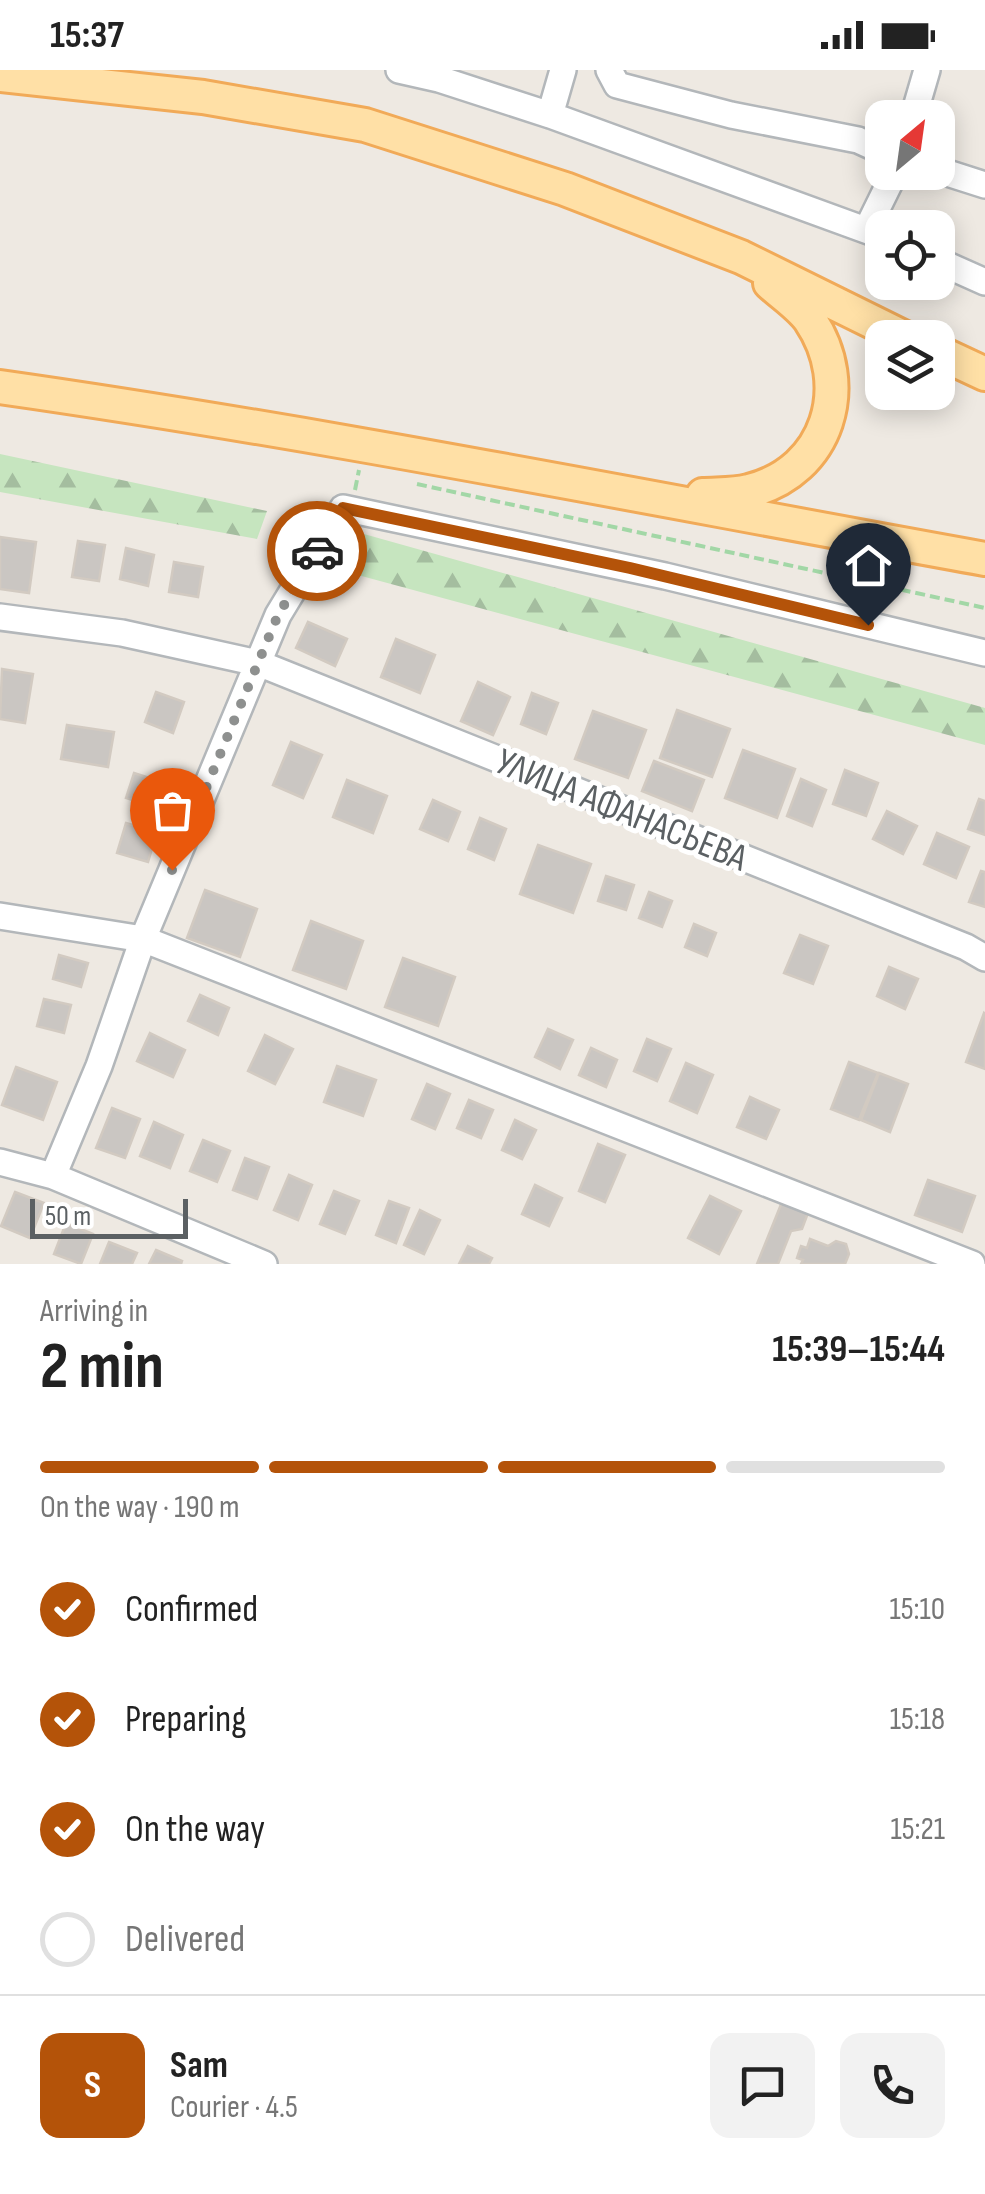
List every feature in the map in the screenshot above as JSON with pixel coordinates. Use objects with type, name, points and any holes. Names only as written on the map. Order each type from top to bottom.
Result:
[{"type":"main road","points":[[0,75],[203,97],[365,124],[565,189],[741,257],[869,320]]},
{"type":"main road","points":[[654,499],[748,492],[775,481],[806,457],[826,426],[833,396],[829,356],[808,318],[741,257]]},
{"type":"main road","points":[[955,360],[985,374]]},
{"type":"main road","points":[[0,386],[207,416],[985,559]]},
{"type":"street","points":[[398,70],[439,79],[550,115],[865,228]]},
{"type":"street","points":[[550,115],[563,70]]},
{"type":"street","points":[[609,70],[617,85],[731,116],[865,143]]},
{"type":"street","points":[[918,100],[926,70]]},
{"type":"street","points":[[955,175],[985,184]]},
{"type":"street","points":[[955,269],[985,282]]},
{"type":"street","points":[[53,1176],[100,1066],[143,940],[278,615],[343,508],[664,576],[985,653]]},
{"type":"street","name":"УЛИЦА АФАНАСЬЕВА","points":[[0,617],[122,633],[258,663],[966,947],[985,958]]},
{"type":"street","points":[[0,916],[143,940],[972,1264]]},
{"type":"street","points":[[0,1162],[53,1176],[264,1264]]},
{"type":"path","points":[[352,509],[358,470],[374,474]]},
{"type":"path","points":[[406,482],[985,608]]},
{"type":"green space","points":[[0,454],[267,511],[257,539],[0,492]]},
{"type":"green space","points":[[339,527],[985,708],[985,745],[332,568]]},
{"type":"building","points":[[0,537],[36,542],[29,593],[0,589]]},
{"type":"building","points":[[78,541],[105,545],[99,581],[72,577]]},
{"type":"building","points":[[126,548],[154,555],[148,586],[120,579]]},
{"type":"building","points":[[174,562],[203,567],[198,597],[169,592]]},
{"type":"building","points":[[308,622],[347,639],[335,666],[296,648]]},
{"type":"building","points":[[396,639],[435,655],[420,693],[381,677]]},
{"type":"building","points":[[2,669],[33,674],[25,723],[0,719]]},
{"type":"building","points":[[478,682],[510,697],[493,735],[461,721]]},
{"type":"building","points":[[156,692],[184,702],[173,733],[145,722]]},
{"type":"building","points":[[532,693],[558,703],[546,734],[521,724]]},
{"type":"building","points":[[677,710],[730,729],[712,777],[660,758]]},
{"type":"building","points":[[593,711],[646,730],[628,778],[575,759]]},
{"type":"building","points":[[67,725],[114,732],[108,767],[61,759]]},
{"type":"building","points":[[291,742],[322,755],[303,798],[273,785]]},
{"type":"building","points":[[743,750],[795,769],[777,818],[725,798]]},
{"type":"building","points":[[654,761],[704,780],[692,811],[642,791]]},
{"type":"building","points":[[845,770],[878,783],[866,816],[833,804]]},
{"type":"building","points":[[134,773],[165,783],[157,808],[126,798]]},
{"type":"building","points":[[801,779],[826,790],[812,826],[787,816]]},
{"type":"building","points":[[347,780],[387,796],[373,833],[333,817]]},
{"type":"building","points":[[979,799],[985,801],[985,835],[968,829]]},
{"type":"building","points":[[433,800],[460,812],[448,841],[420,829]]},
{"type":"building","points":[[887,811],[917,826],[903,854],[873,839]]},
{"type":"building","points":[[480,818],[506,829],[494,860],[468,849]]},
{"type":"building","points":[[126,823],[157,832],[148,862],[117,853]]},
{"type":"building","points":[[937,833],[969,847],[956,878],[924,864]]},
{"type":"building","points":[[538,845],[591,864],[573,913],[520,894]]},
{"type":"building","points":[[981,871],[985,872],[985,907],[969,902]]},
{"type":"building","points":[[606,876],[634,885],[626,910],[598,901]]},
{"type":"building","points":[[205,890],[257,909],[240,957],[187,938]]},
{"type":"building","points":[[649,892],[672,901],[662,927],[639,918]]},
{"type":"building","points":[[311,921],[363,941],[346,989],[293,970]]},
{"type":"building","points":[[694,924],[716,933],[707,956],[685,947]]},
{"type":"building","points":[[800,935],[828,946],[813,984],[784,973]]},
{"type":"building","points":[[59,955],[88,963],[81,987],[53,979]]},
{"type":"building","points":[[403,958],[455,977],[438,1026],[385,1007]]},
{"type":"building","points":[[889,967],[918,979],[905,1009],[877,996]]},
{"type":"building","points":[[200,995],[229,1008],[218,1035],[188,1021]]},
{"type":"building","points":[[44,999],[71,1005],[64,1033],[37,1026]]},
{"type":"building","points":[[985,1014],[985,1069],[966,1062]]},
{"type":"building","points":[[548,1029],[573,1040],[560,1069],[535,1057]]},
{"type":"building","points":[[150,1033],[185,1050],[173,1077],[137,1061]]},
{"type":"building","points":[[265,1035],[293,1049],[275,1084],[248,1071]]},
{"type":"building","points":[[647,1039],[671,1049],[657,1081],[634,1071]]},
{"type":"building","points":[[591,1048],[617,1060],[606,1087],[579,1075]]},
{"type":"building","points":[[849,1062],[878,1073],[859,1120],[831,1109]]},
{"type":"building","points":[[686,1063],[713,1075],[697,1113],[670,1101]]},
{"type":"building","points":[[337,1066],[376,1080],[363,1116],[324,1102]]},
{"type":"building","points":[[16,1067],[57,1082],[43,1120],[2,1105]]},
{"type":"building","points":[[879,1073],[908,1084],[890,1132],[861,1120]]},
{"type":"building","points":[[427,1084],[450,1094],[435,1129],[412,1119]]},
{"type":"building","points":[[750,1097],[779,1110],[766,1139],[737,1127]]},
{"type":"building","points":[[469,1100],[493,1110],[481,1138],[457,1128]]},
{"type":"building","points":[[112,1108],[140,1119],[125,1158],[96,1148]]},
{"type":"building","points":[[515,1120],[536,1130],[522,1159],[502,1150]]},
{"type":"building","points":[[154,1122],[183,1135],[170,1168],[140,1156]]},
{"type":"building","points":[[203,1140],[230,1151],[217,1182],[190,1171]]},
{"type":"building","points":[[598,1144],[625,1155],[605,1202],[579,1191]]},
{"type":"building","points":[[245,1158],[269,1167],[257,1199],[233,1190]]},
{"type":"building","points":[[289,1175],[312,1185],[298,1220],[274,1210]]},
{"type":"building","points":[[928,1180],[975,1196],[962,1232],[915,1215]]},
{"type":"building","points":[[535,1185],[562,1198],[549,1226],[522,1214]]},
{"type":"building","points":[[334,1191],[359,1201],[345,1234],[320,1224]]},
{"type":"building","points":[[15,1192],[44,1203],[30,1238],[1,1226]]},
{"type":"building","points":[[710,1196],[741,1211],[719,1254],[688,1238]]},
{"type":"building","points":[[389,1201],[409,1208],[396,1243],[376,1235]]},
{"type":"building","points":[[782,1202],[808,1213],[802,1229],[791,1231],[778,1264],[757,1264]]},
{"type":"building","points":[[420,1210],[440,1220],[424,1254],[404,1245]]},
{"type":"building","points":[[66,1223],[93,1234],[81,1264],[54,1254]]},
{"type":"building","points":[[810,1239],[828,1246],[836,1241],[846,1244],[849,1254],[845,1264],[801,1264],[803,1260],[797,1258],[801,1246],[807,1248]]},
{"type":"building","points":[[109,1242],[137,1253],[132,1264],[100,1264]]},
{"type":"building","points":[[468,1246],[492,1258],[489,1264],[459,1264]]},
{"type":"building","points":[[156,1250],[182,1261],[181,1264],[149,1264]]},
{"type":"way so far","points":[[172,870],[278,615],[317,551]]},
{"type":"route","points":[[317,551],[343,508],[630,568],[868,625]]}]
